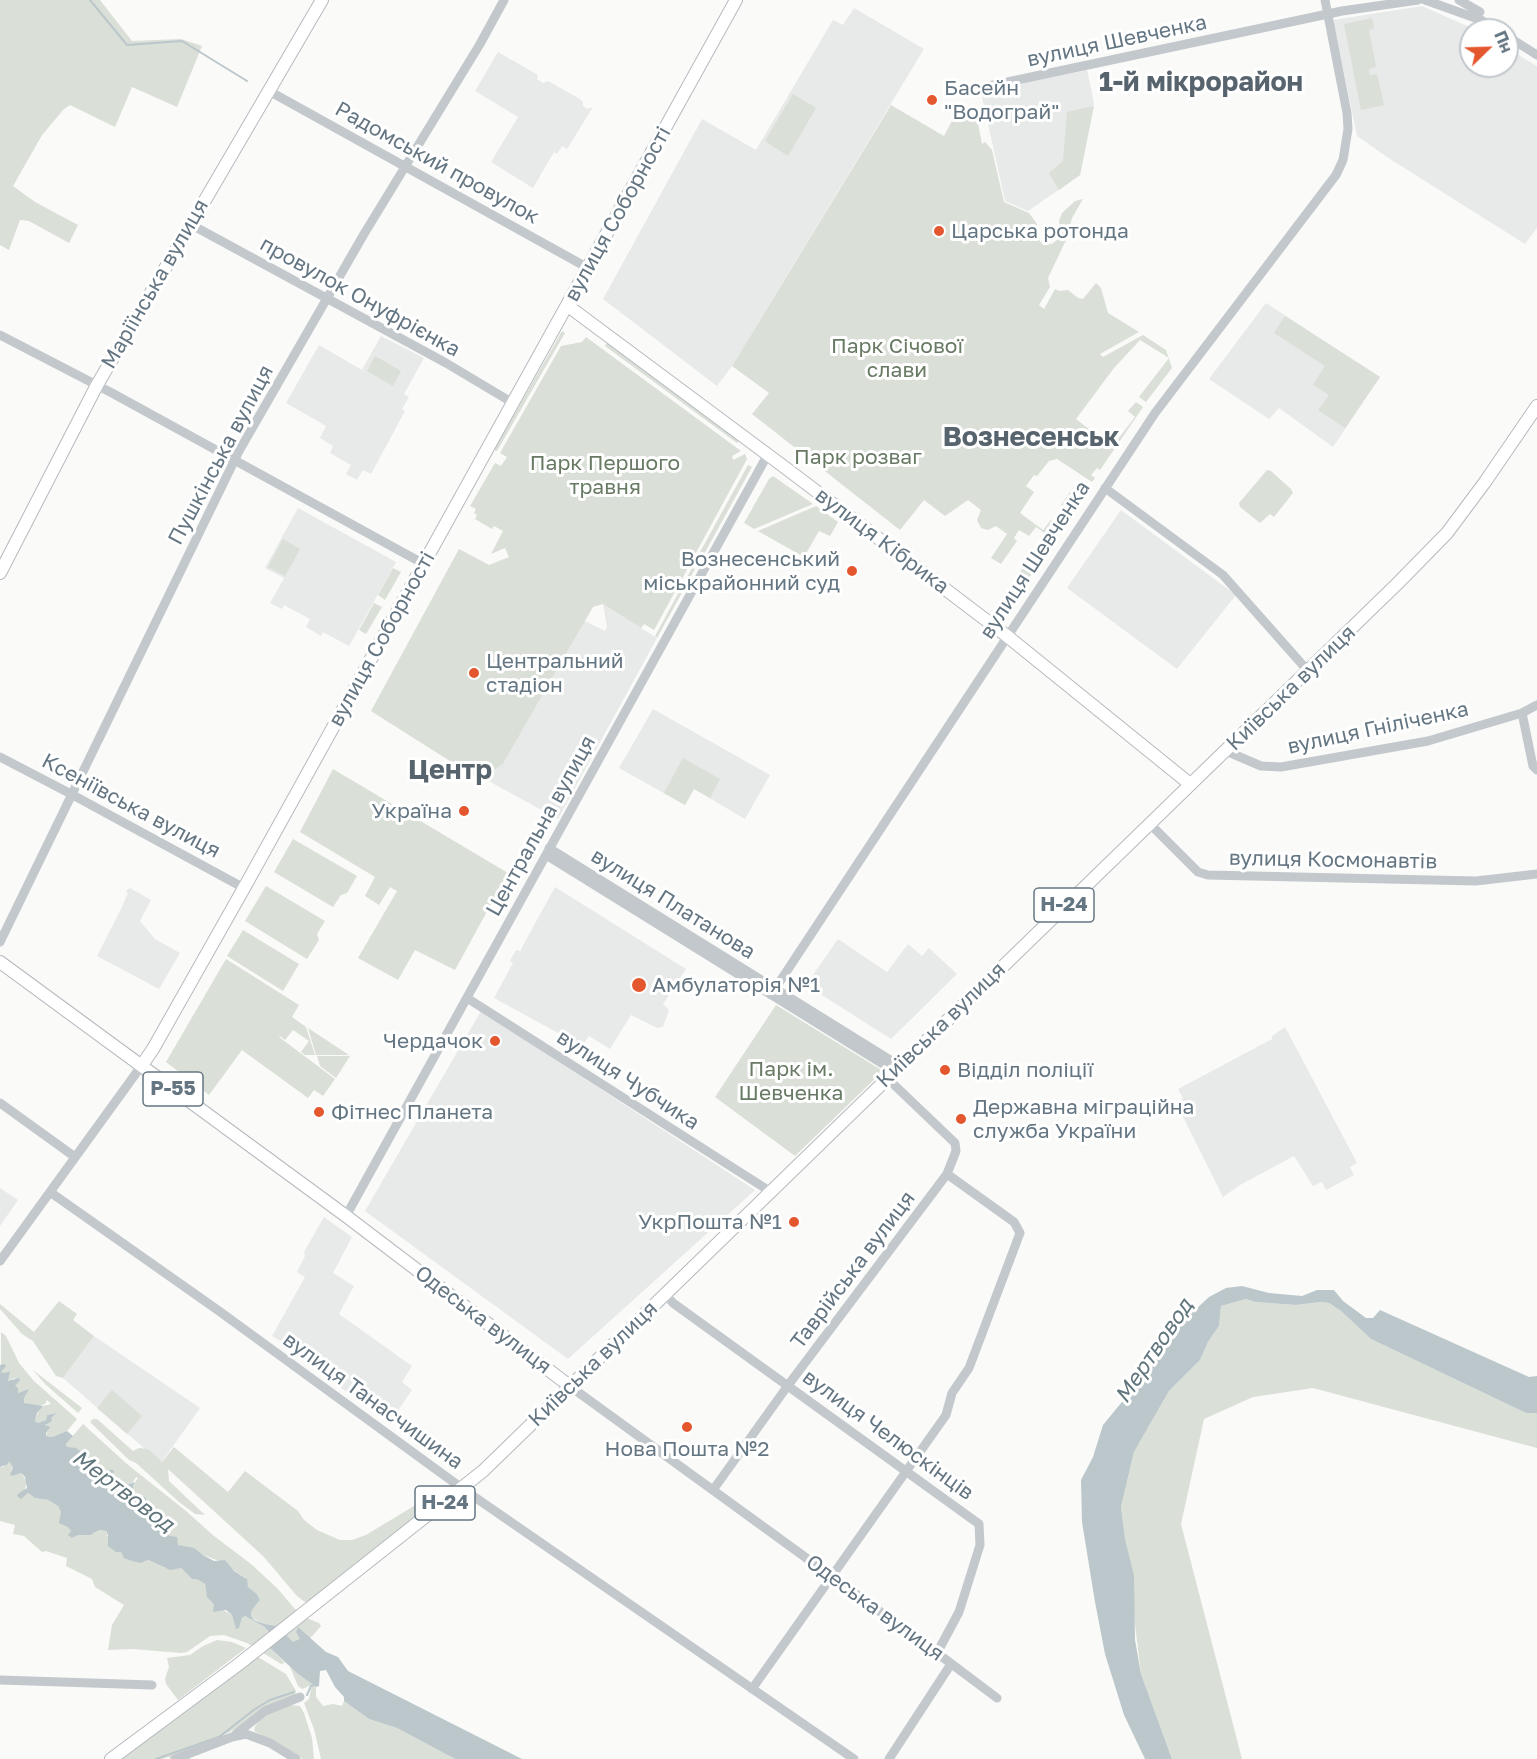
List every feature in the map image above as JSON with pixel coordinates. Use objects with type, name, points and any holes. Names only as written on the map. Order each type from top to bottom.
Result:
[{"type":"main road","name":"Маріїнська вулиця","points":[[0,573],[97,385],[322,0]]},
{"type":"main road","name":"вулиця Соборності","points":[[142,1065],[244,888],[736,0]]},
{"type":"main road","name":"вулиця Кібрика","points":[[568,306],[768,454],[1007,636],[1190,784]]},
{"type":"main road","name":"Київська вулиця","points":[[111,1759],[239,1664],[464,1489],[1149,823],[1226,751],[1447,533],[1537,406]]},
{"type":"main road","name":"Одеська вулиця","points":[[0,962],[346,1216],[571,1387]]},
{"type":"street","name":"Пушкінська вулиця","points":[[0,942],[239,450],[504,0]]},
{"type":"street","name":"вулиця Шевченка","points":[[773,992],[1155,413],[1333,179],[1343,160],[1348,129],[1347,113],[1325,0]]},
{"type":"street","name":"вулиця Шевченка","points":[[984,87],[1327,15],[1418,0]]},
{"type":"street","points":[[1425,0],[1481,16]]},
{"type":"street","points":[[1459,0],[1483,18]]},
{"type":"street","points":[[1478,0],[1481,16]]},
{"type":"street","points":[[1519,44],[1537,55]]},
{"type":"street","name":"Радомський провулок","points":[[269,91],[588,268]]},
{"type":"street","name":"провулок Онуфрієнка","points":[[190,224],[513,403]]},
{"type":"street","points":[[0,335],[236,460],[424,564]]},
{"type":"street","name":"Центральна вулиця","points":[[346,1216],[768,454]]},
{"type":"street","points":[[1105,488],[1222,575],[1308,671]]},
{"type":"street","name":"вулиця Гніліченка","points":[[1226,751],[1261,766],[1281,767],[1428,741],[1522,713],[1537,705]]},
{"type":"street","points":[[1522,713],[1533,766],[1537,770]]},
{"type":"street","name":"Ксеніївська вулиця","points":[[0,757],[244,888]]},
{"type":"street","name":"вулиця Космонавтів","points":[[1149,823],[1198,872],[1208,875],[1476,881],[1537,874]]},
{"type":"street","name":"вулиця Платанова","points":[[547,852],[773,992],[893,1072]]},
{"type":"street","name":"вулиця Чубчика","points":[[466,998],[771,1192]]},
{"type":"street","name":"вулиця Соборності","points":[[0,1261],[142,1065]]},
{"type":"street","name":"Таврійська вулиця","points":[[713,1490],[789,1384],[947,1174],[956,1151],[955,1143],[893,1072]]},
{"type":"street","points":[[0,1103],[75,1157]]},
{"type":"street","points":[[752,1689],[946,1415],[952,1393],[969,1368],[1020,1233],[1014,1222],[947,1174]]},
{"type":"street","name":"вулиця Танасчишина","points":[[50,1192],[464,1489],[854,1759]]},
{"type":"street","name":"вулиця Челюскінців","points":[[664,1294],[979,1524],[980,1545],[959,1612],[937,1653]]},
{"type":"street","name":"Одеська вулиця","points":[[571,1387],[997,1698]]},
{"type":"street","points":[[889,1759],[951,1664]]},
{"type":"street","points":[[0,1680],[152,1685]]},
{"type":"street","points":[[232,1737],[265,1712],[300,1697]]},
{"type":"street","points":[[175,1759],[232,1737],[246,1734],[259,1738],[296,1759]]},
{"type":"shaded area","points":[[1422,6],[1459,22],[1459,78],[1519,78],[1519,55],[1537,66],[1537,228],[1525,244],[1357,136],[1333,20]]},
{"type":"shaded area","points":[[854,8],[924,49],[732,366],[717,386],[603,299],[702,119],[756,150],[833,20],[843,25]]},
{"type":"shaded area","points":[[498,52],[538,75],[537,79],[543,83],[548,81],[580,99],[587,109],[593,107],[567,149],[562,146],[557,154],[554,152],[533,188],[491,162],[518,117],[475,91]]},
{"type":"shaded area","points":[[1087,70],[1094,103],[1080,175],[1028,211],[1005,201],[981,92]]},
{"type":"shaded area","points":[[1266,303],[1380,377],[1333,447],[1279,408],[1269,419],[1209,379]]},
{"type":"shaded area","points":[[381,336],[424,358],[404,394],[409,397],[402,409],[405,411],[371,474],[363,470],[357,480],[346,474],[351,465],[330,453],[333,446],[320,438],[326,426],[286,403],[319,345],[362,370]]},
{"type":"shaded area","points":[[298,508],[396,562],[349,646],[323,632],[321,636],[306,627],[310,619],[284,605],[282,609],[270,603],[284,578],[265,568]]},
{"type":"shaded area","points":[[1121,510],[1236,595],[1177,669],[1067,588]]},
{"type":"shaded area","points":[[603,604],[657,638],[558,819],[483,778],[503,764],[585,621],[605,631],[607,627]]},
{"type":"shaded area","points":[[653,709],[770,775],[745,819],[694,789],[685,805],[619,768]]},
{"type":"shaded area","points":[[555,887],[686,969],[663,1004],[669,1010],[663,1027],[657,1028],[631,1015],[610,1049],[589,1036],[582,1046],[494,998],[513,963],[510,961],[516,950],[520,951]]},
{"type":"shaded area","points":[[130,888],[151,900],[140,921],[155,939],[180,953],[159,989],[97,956],[120,911],[128,893],[126,892]]},
{"type":"shaded area","points":[[838,939],[887,972],[908,944],[922,956],[929,948],[957,974],[891,1039],[806,985]]},
{"type":"shaded area","points":[[481,1011],[755,1190],[568,1359],[365,1211]]},
{"type":"shaded area","points":[[1285,1027],[1357,1163],[1350,1167],[1354,1175],[1326,1190],[1322,1182],[1313,1186],[1294,1156],[1240,1185],[1223,1197],[1176,1103],[1183,1098],[1178,1089],[1272,1039],[1272,1036]]},
{"type":"shaded area","points":[[0,1188],[18,1200],[0,1226]]},
{"type":"shaded area","points":[[324,1217],[352,1237],[333,1273],[354,1286],[339,1314],[412,1366],[402,1382],[412,1390],[390,1422],[337,1385],[292,1347],[272,1336],[305,1277],[297,1272],[305,1256],[304,1252]]},
{"type":"shaded area","points":[[94,1336],[200,1408],[161,1463],[63,1378]]},
{"type":"green space","points":[[0,0],[100,0],[132,41],[181,39],[202,46],[177,107],[132,87],[115,127],[70,105],[42,135],[13,186],[35,202],[78,225],[69,243],[29,221],[20,220],[9,250],[0,245]]},
{"type":"green space","points":[[1372,18],[1374,28],[1369,30],[1376,67],[1369,69],[1370,75],[1377,74],[1384,105],[1361,110],[1344,24]]},
{"type":"green space","points":[[793,94],[816,108],[788,156],[765,141]]},
{"type":"green space","name":"Парк Січової слави","points":[[891,105],[944,136],[953,119],[976,113],[982,144],[985,142],[992,150],[1004,202],[1029,213],[1037,224],[1040,243],[1042,241],[1052,244],[1057,240],[1062,213],[1075,201],[1083,199],[1072,218],[1066,240],[1048,278],[1050,287],[1039,305],[1044,309],[1055,289],[1068,290],[1083,299],[1096,283],[1101,288],[1108,313],[1139,332],[1100,354],[1103,357],[1143,335],[1166,350],[1169,358],[1140,340],[1114,368],[1076,419],[1112,447],[1135,417],[1128,411],[1136,402],[1143,407],[1100,470],[1097,468],[1091,475],[1095,478],[1092,482],[1057,459],[1049,461],[1037,476],[1034,475],[1026,486],[1034,492],[1020,513],[1043,530],[1051,520],[1061,530],[1048,550],[1039,544],[1046,534],[1036,527],[1029,536],[1019,530],[1014,538],[1017,541],[1001,564],[991,558],[1007,534],[996,526],[988,530],[981,528],[977,520],[981,510],[968,500],[945,516],[924,500],[900,530],[752,414],[769,393],[732,366]]},
{"type":"green space","points":[[1094,106],[1080,175],[1059,190],[1049,173],[1063,161],[1067,112]]},
{"type":"green space","points":[[1285,316],[1380,377],[1345,428],[1318,410],[1329,395],[1313,385],[1325,366],[1274,333]]},
{"type":"green space","points":[[562,331],[565,333],[497,451],[494,450]]},
{"type":"green space","name":"Парк Першого травня","points":[[586,337],[741,451],[732,456],[733,460],[745,454],[747,459],[691,562],[681,556],[679,560],[689,566],[654,630],[644,624],[641,628],[603,604],[593,607],[503,764],[483,778],[475,777],[371,711],[459,549],[489,565],[509,557],[505,548],[491,554],[503,531],[494,526],[492,529],[475,519],[476,509],[470,506],[495,463],[501,466],[507,457],[500,453],[561,346],[582,342]]},
{"type":"green space","points":[[607,343],[739,441],[737,443],[605,346]]},
{"type":"green space","points":[[375,356],[401,371],[393,386],[367,371]]},
{"type":"green space","points":[[1169,358],[1172,368],[1146,402],[1139,397]]},
{"type":"green space","points":[[748,465],[752,467],[698,565],[694,563]]},
{"type":"green space","points":[[1267,470],[1271,471],[1293,493],[1274,517],[1270,514],[1260,523],[1240,507],[1239,503]]},
{"type":"green space","points":[[773,476],[813,504],[754,529],[744,523],[769,479]]},
{"type":"green space","points":[[1075,485],[1085,492],[1072,512],[1061,505]]},
{"type":"green space","points":[[816,506],[838,522],[830,536],[819,531],[804,557],[758,531]]},
{"type":"green space","points":[[283,539],[300,549],[285,576],[268,567]]},
{"type":"green space","points":[[1037,547],[1046,553],[1027,581],[1018,575]]},
{"type":"green space","points":[[393,568],[401,572],[385,600],[378,595]]},
{"type":"green space","points":[[692,568],[695,569],[657,638],[655,636]]},
{"type":"green space","points":[[374,603],[382,607],[366,634],[359,630]]},
{"type":"green space","points":[[683,758],[720,779],[710,798],[694,789],[685,805],[664,793]]},
{"type":"green space","points":[[333,769],[508,873],[455,970],[415,950],[398,980],[358,958],[397,891],[390,887],[379,905],[365,896],[375,877],[300,832]]},
{"type":"green space","points":[[293,839],[357,876],[347,893],[341,895],[333,907],[274,872]]},
{"type":"green space","points":[[266,886],[325,921],[317,934],[319,940],[307,959],[245,921]]},
{"type":"green space","points":[[243,930],[299,964],[283,991],[227,956]]},
{"type":"green space","points":[[226,959],[299,1005],[292,1017],[306,1027],[315,1055],[305,1055],[301,1052],[309,1041],[293,1030],[285,1040],[279,1037],[335,1079],[323,1096],[314,1090],[308,1098],[242,1050],[209,1095],[166,1062]]},
{"type":"green space","name":"Парк ім. Шевченка","points":[[776,1005],[883,1071],[795,1156],[715,1097]]},
{"type":"green space","points":[[308,1028],[349,1055],[316,1055]]},
{"type":"green space","points":[[317,1056],[350,1056],[336,1078],[320,1066]]},
{"type":"green space","points":[[1246,1299],[1255,1302],[1296,1305],[1329,1303],[1371,1339],[1526,1413],[1537,1413],[1537,1448],[1313,1388],[1253,1397],[1204,1419],[1181,1524],[1242,1759],[1172,1759],[1141,1674],[1121,1507],[1134,1452],[1169,1391],[1200,1360],[1219,1326],[1221,1306]]},
{"type":"green space","points":[[59,1301],[77,1314],[73,1320],[94,1336],[63,1378],[56,1376],[33,1341],[22,1334],[0,1309],[0,1304],[34,1332]]},
{"type":"green space","points":[[1,1332],[6,1336],[19,1363],[34,1381],[77,1419],[67,1431],[52,1437],[46,1436],[48,1428],[45,1426],[54,1413],[47,1415],[46,1420],[38,1423],[35,1421],[39,1410],[51,1404],[47,1400],[40,1406],[25,1404],[23,1400],[28,1390],[18,1393],[14,1386],[17,1383],[15,1378],[8,1381],[9,1371],[4,1374],[1,1372]]},
{"type":"green space","points":[[33,1370],[82,1408],[78,1413],[45,1384]]},
{"type":"green space","points":[[112,1390],[142,1416],[127,1434],[97,1408]]},
{"type":"green space","points":[[97,1419],[133,1451],[139,1448],[148,1449],[162,1462],[174,1447],[228,1492],[245,1471],[298,1511],[304,1520],[317,1530],[340,1540],[352,1540],[366,1535],[437,1492],[445,1492],[444,1497],[313,1601],[305,1602],[297,1596],[263,1556],[168,1469],[169,1481],[205,1515],[195,1514],[136,1463],[129,1460],[90,1422]]},
{"type":"green space","points":[[83,1424],[127,1464],[251,1564],[277,1588],[295,1609],[319,1623],[321,1626],[314,1634],[310,1638],[298,1628],[300,1640],[293,1643],[277,1626],[265,1624],[251,1617],[252,1610],[260,1600],[257,1594],[248,1587],[246,1578],[219,1561],[178,1545],[163,1531],[163,1516],[150,1509],[142,1495],[133,1492],[133,1486],[138,1478],[136,1477],[133,1482],[123,1486],[113,1479],[114,1470],[97,1470],[90,1459],[67,1447],[66,1444]]},
{"type":"green space","points":[[9,1460],[13,1467],[11,1470],[13,1476],[21,1473],[27,1482],[23,1496],[28,1493],[35,1498],[48,1500],[58,1506],[71,1531],[69,1535],[72,1538],[100,1530],[106,1531],[109,1541],[121,1552],[144,1562],[149,1560],[155,1562],[165,1568],[181,1568],[192,1579],[200,1580],[205,1584],[207,1596],[221,1609],[232,1615],[236,1628],[245,1616],[267,1628],[268,1635],[260,1644],[271,1649],[285,1663],[281,1664],[247,1643],[224,1635],[210,1636],[187,1652],[181,1653],[133,1649],[108,1650],[112,1625],[124,1605],[95,1587],[92,1579],[66,1566],[67,1558],[46,1551],[42,1552],[24,1536],[13,1534],[15,1525],[0,1521],[0,1467],[3,1467]]},
{"type":"green space","points":[[217,1640],[232,1642],[246,1648],[178,1700],[166,1684],[165,1679],[169,1667],[167,1658],[190,1655]]},
{"type":"green space","points":[[258,1657],[286,1674],[296,1691],[295,1695],[191,1754],[190,1759],[171,1759],[169,1757],[120,1759]]},
{"type":"green space","points":[[290,1667],[316,1687],[316,1697],[323,1706],[333,1704],[342,1706],[344,1701],[369,1719],[397,1728],[455,1759],[321,1759],[314,1729],[304,1703],[309,1699],[312,1685],[302,1689],[298,1686]]},
{"type":"green space","points":[[289,1705],[300,1706],[304,1713],[312,1738],[314,1759],[303,1759],[254,1731],[255,1726],[265,1714]]},
{"type":"water","points":[[1242,1286],[1269,1293],[1302,1296],[1317,1290],[1334,1290],[1343,1301],[1366,1318],[1373,1318],[1380,1310],[1529,1377],[1537,1376],[1537,1413],[1526,1413],[1371,1339],[1329,1303],[1296,1305],[1255,1302],[1246,1299],[1221,1306],[1219,1326],[1200,1360],[1169,1391],[1134,1452],[1121,1507],[1125,1539],[1134,1576],[1135,1640],[1141,1674],[1172,1759],[1145,1759],[1124,1715],[1105,1654],[1082,1522],[1081,1480],[1093,1457],[1103,1425],[1162,1350],[1170,1333],[1209,1297],[1226,1288]]},
{"type":"water","name":"Мертвовод","points":[[5,1364],[1,1372],[10,1371],[8,1381],[19,1378],[20,1380],[15,1386],[18,1388],[18,1393],[29,1389],[24,1403],[43,1406],[37,1413],[35,1421],[38,1423],[46,1420],[47,1415],[56,1413],[51,1418],[52,1421],[45,1425],[50,1427],[46,1436],[52,1437],[67,1431],[73,1436],[66,1444],[67,1447],[76,1448],[90,1459],[98,1459],[94,1468],[114,1470],[113,1479],[123,1486],[135,1482],[133,1492],[145,1497],[151,1509],[160,1511],[166,1521],[164,1531],[170,1536],[177,1537],[178,1545],[194,1548],[214,1561],[225,1560],[234,1571],[247,1579],[248,1587],[257,1594],[260,1600],[252,1610],[251,1616],[254,1620],[277,1626],[293,1642],[300,1639],[296,1632],[298,1627],[326,1652],[338,1657],[348,1671],[522,1759],[455,1759],[397,1728],[369,1719],[344,1701],[344,1697],[335,1687],[326,1670],[320,1671],[319,1686],[316,1687],[271,1649],[260,1644],[268,1635],[265,1627],[245,1616],[239,1628],[236,1629],[232,1615],[226,1610],[213,1612],[214,1604],[207,1597],[205,1584],[192,1579],[181,1568],[170,1570],[149,1560],[140,1563],[124,1558],[121,1552],[116,1552],[108,1546],[106,1531],[100,1530],[90,1535],[78,1535],[72,1538],[68,1535],[71,1531],[68,1527],[59,1523],[61,1512],[58,1506],[48,1500],[35,1498],[28,1493],[21,1499],[17,1496],[27,1488],[25,1477],[21,1473],[10,1475],[13,1467],[9,1461],[8,1464],[0,1467],[0,1365]]},
{"type":"waterway","points":[[90,0],[127,45],[182,41],[247,81]]},
{"type":"waterway","points":[[307,1695],[311,1686],[316,1684]]},
{"type":"waterway","points":[[156,1759],[219,1737],[255,1709],[270,1700],[294,1692]]},
{"type":"place","name":"Басейн \"Водограй\"","points":[[932,100]]},
{"type":"place","name":"Царська ротонда","points":[[939,231]]},
{"type":"place","name":"Вознесенський міськрайонний суд","points":[[852,571]]},
{"type":"place","name":"Центральний стадіон","points":[[474,673]]},
{"type":"place","name":"Україна","points":[[464,811]]},
{"type":"place","name":"Амбулаторія №1","points":[[639,985]]},
{"type":"place","name":"Чердачок","points":[[495,1041]]},
{"type":"place","name":"Відділ поліції","points":[[945,1070]]},
{"type":"place","name":"Фітнес Планета","points":[[319,1112]]},
{"type":"place","name":"Державна міграційна служба України","points":[[961,1119]]},
{"type":"place","name":"УкрПошта №1","points":[[794,1222]]},
{"type":"place","name":"Нова Пошта №2","points":[[687,1427]]},
{"type":"district","name":"1-й мікрорайон","points":[[1201,82]]},
{"type":"district","name":"Вознесенськ","points":[[1031,437]]},
{"type":"district","name":"Центр","points":[[450,770]]},
{"type":"park label","name":"Парк розваг","points":[[858,457]]}]
